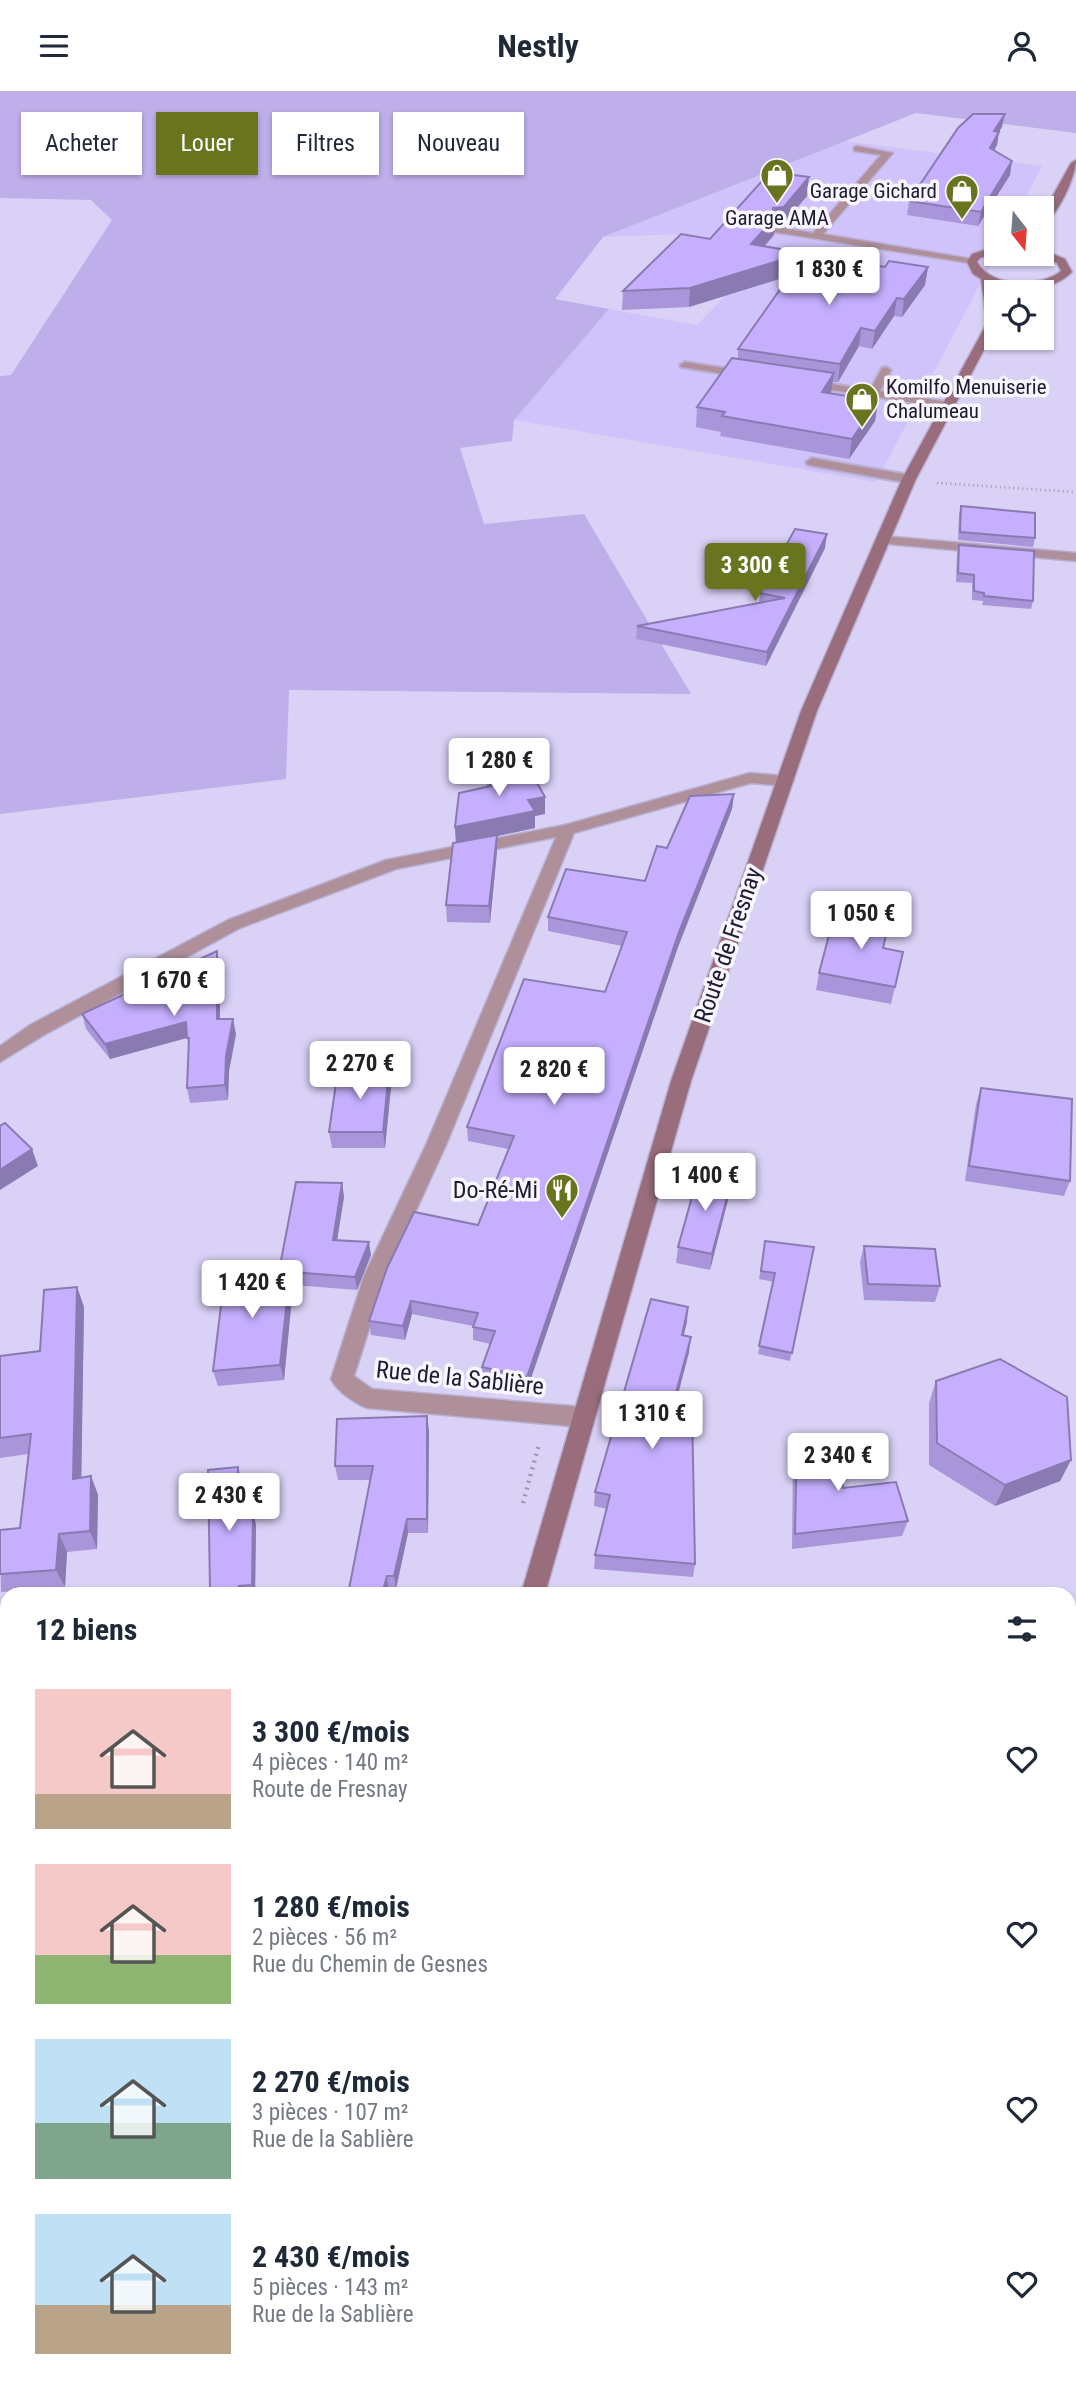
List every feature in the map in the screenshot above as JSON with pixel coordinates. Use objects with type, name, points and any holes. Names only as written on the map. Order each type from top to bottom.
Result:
[{"type":"street","points":[[816,236],[888,153],[858,149]]},
{"type":"street","points":[[1054,211],[1076,163]]},
{"type":"street","points":[[776,230],[972,262]]},
{"type":"street","points":[[972,262],[976,256],[984,254]]},
{"type":"street","points":[[1054,259],[1071,273],[1054,282]]},
{"type":"street","points":[[972,262],[978,273],[994,280]]},
{"type":"street","name":"Route de Fresnay","points":[[535,1587],[681,1081],[809,711],[909,479],[984,335]]},
{"type":"street","points":[[883,540],[1076,557]]},
{"type":"street","points":[[0,1055],[37,1030],[234,924],[392,864],[566,830],[750,778],[786,781]]},
{"type":"street","name":"Rue de la Sablière","points":[[566,830],[436,1145],[375,1276],[342,1379],[368,1398],[582,1417]]},
{"type":"lane","points":[[685,365],[766,377]]},
{"type":"lane","points":[[873,394],[886,370]]},
{"type":"lane","points":[[793,381],[947,405]]},
{"type":"lane","points":[[812,462],[909,479]]},
{"type":"path","points":[[909,479],[971,487],[1076,492]]},
{"type":"shaded area","points":[[0,91],[1076,91],[1076,133],[916,113],[603,237],[555,299],[609,309],[514,420],[512,441],[460,448],[484,524],[584,514],[691,694],[289,690],[286,779],[0,814],[0,376],[11,375],[112,220],[91,200],[0,198]]},
{"type":"shaded area","points":[[843,141],[1042,166],[1026,196],[984,196],[984,266],[990,266],[876,482],[514,420],[609,309],[697,325],[727,294],[681,234],[603,237]]},
{"type":"building","points":[[973,114],[1005,114],[994,131],[999,132],[990,148],[1012,161],[991,196],[984,196],[981,212],[909,201],[958,128]]},
{"type":"building","points":[[770,172],[809,177],[784,207],[773,208],[772,213],[776,216],[751,244],[804,253],[690,288],[623,291],[681,234],[710,239]]},
{"type":"building","points":[[805,254],[885,267],[889,261],[928,267],[904,299],[897,298],[875,331],[861,328],[840,364],[738,349]]},
{"type":"building","points":[[732,358],[834,373],[822,392],[878,401],[852,439],[722,416],[725,412],[697,407]]},
{"type":"building","points":[[961,506],[1035,513],[1035,538],[960,532]]},
{"type":"building","points":[[795,529],[827,534],[767,652],[637,626],[785,598],[760,593]]},
{"type":"building","points":[[959,545],[1034,551],[1033,601],[984,596],[984,593],[974,591],[974,575],[958,573]]},
{"type":"building","points":[[528,767],[545,797],[528,800],[535,811],[455,827],[459,793],[491,786],[486,775]]},
{"type":"building","points":[[734,794],[679,932],[527,1377],[482,1367],[495,1331],[473,1327],[478,1313],[411,1301],[403,1326],[369,1321],[387,1268],[414,1212],[478,1225],[514,1136],[467,1127],[524,979],[605,992],[627,932],[548,917],[566,869],[645,881],[657,846],[667,848],[690,796]]},
{"type":"building","points":[[497,835],[489,906],[446,905],[453,843]]},
{"type":"building","points":[[841,910],[890,919],[883,948],[903,952],[895,987],[819,973],[829,935],[834,936]]},
{"type":"building","points":[[217,951],[217,1019],[233,1019],[226,1056],[225,1085],[187,1088],[189,1038],[186,1022],[105,1044],[82,1014]]},
{"type":"building","points":[[338,1069],[389,1070],[383,1132],[329,1132]]},
{"type":"building","points":[[981,1088],[1072,1099],[1070,1181],[969,1166]]},
{"type":"building","points":[[5,1123],[32,1149],[0,1170],[0,1126]]},
{"type":"building","points":[[699,1172],[732,1179],[712,1254],[678,1247]]},
{"type":"building","points":[[296,1182],[342,1183],[333,1240],[369,1242],[355,1277],[279,1271]]},
{"type":"building","points":[[765,1241],[814,1247],[792,1353],[759,1346],[775,1273],[761,1271]]},
{"type":"building","points":[[864,1246],[935,1249],[940,1286],[868,1284]]},
{"type":"building","points":[[290,1271],[280,1365],[213,1371],[225,1273]]},
{"type":"building","points":[[77,1287],[73,1479],[91,1476],[90,1531],[59,1534],[56,1570],[0,1574],[0,1530],[20,1528],[31,1434],[0,1438],[0,1356],[40,1351],[44,1290]]},
{"type":"building","points":[[651,1299],[688,1307],[682,1335],[691,1337],[673,1404],[692,1407],[695,1564],[595,1555],[610,1495],[595,1492]]},
{"type":"building","points":[[1000,1359],[1067,1397],[1071,1460],[1005,1485],[937,1443],[936,1381]]},
{"type":"building","points":[[427,1416],[427,1519],[407,1519],[394,1576],[387,1576],[384,1587],[349,1587],[373,1466],[335,1466],[337,1419]]},
{"type":"building","points":[[797,1438],[842,1443],[843,1488],[896,1482],[908,1521],[795,1534]]},
{"type":"building","points":[[238,1467],[238,1515],[253,1513],[252,1585],[210,1587],[208,1470]]},
{"type":"place","name":"Garage AMA","points":[[777,205]]},
{"type":"place","name":"Garage Gichard","points":[[962,221]]},
{"type":"place","name":"Komilfo Menuiserie Chalumeau","points":[[862,429]]},
{"type":"place","name":"Do-Ré-Mi","points":[[562,1220]]}]
